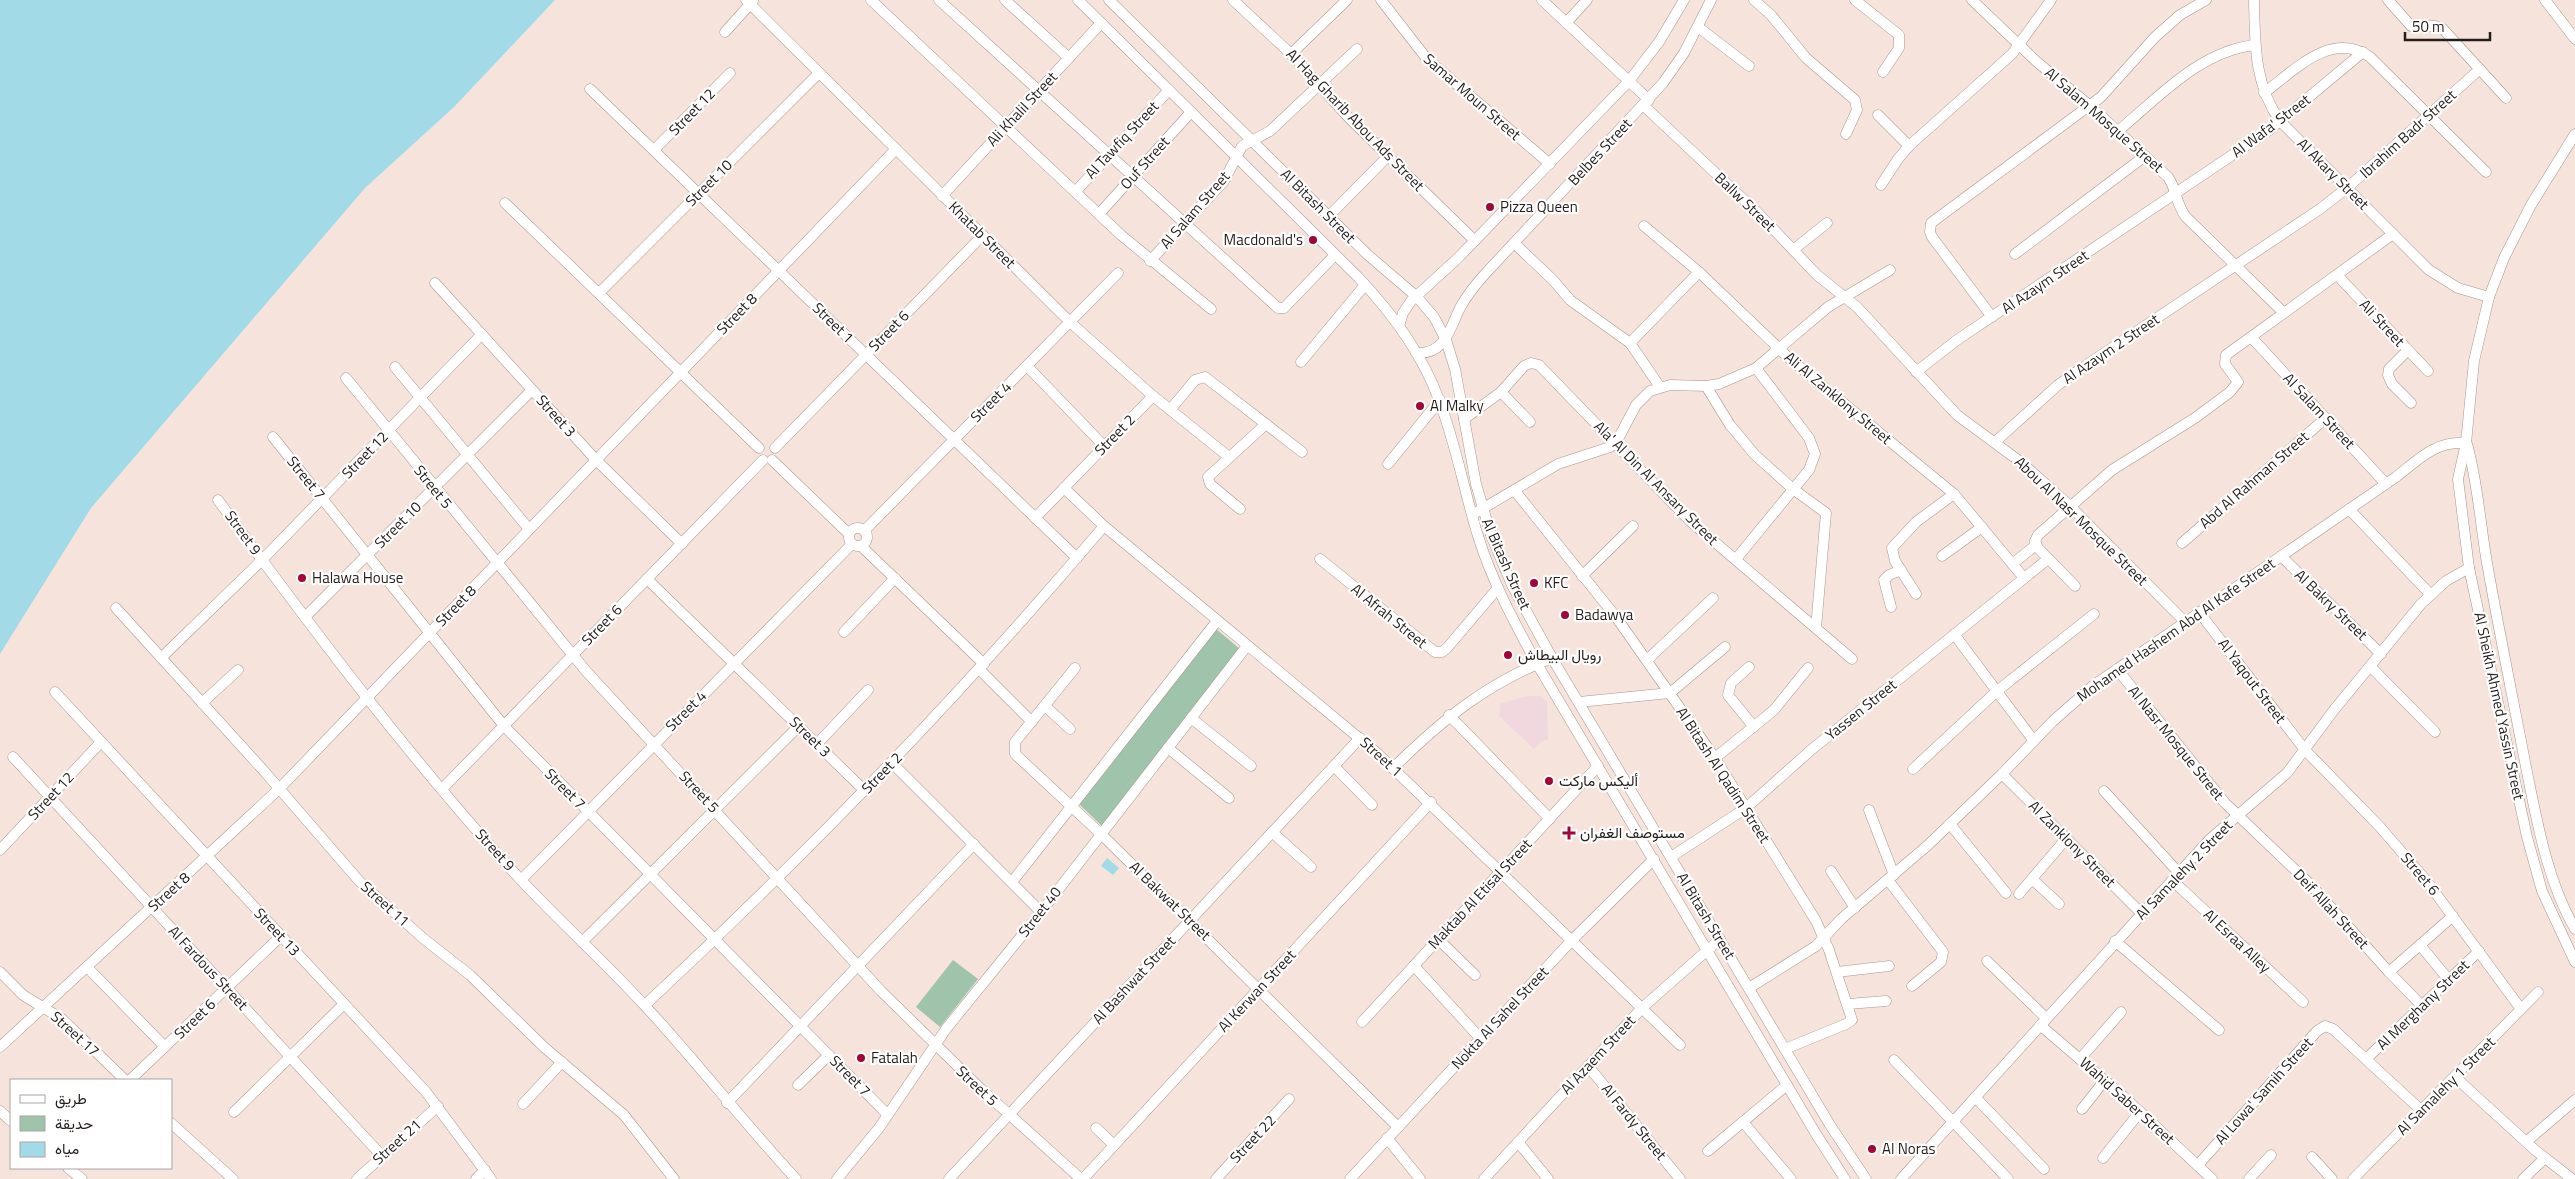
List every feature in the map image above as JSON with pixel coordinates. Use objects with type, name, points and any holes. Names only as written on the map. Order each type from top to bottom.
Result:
[{"type":"street","points":[[870,0],[1150,261],[1211,309]]},
{"type":"street","points":[[939,0],[1278,308],[1284,308],[1335,255]]},
{"type":"street","points":[[1005,0],[1070,58]]},
{"type":"street","name":"Al Bitash Street","points":[[1078,0],[1365,285],[1399,326],[1416,353],[1440,400],[1472,515],[1498,589],[1536,664],[1654,859],[1787,1086],[1845,1179]]},
{"type":"street","name":"Al Bitash Street","points":[[1109,0],[1384,270],[1416,297],[1434,317],[1446,340],[1455,369],[1482,509],[1512,585],[1552,658],[1784,1048],[1838,1138],[1866,1179]]},
{"type":"street","name":"Al Hag Gharib Abou Ads Street","points":[[1233,0],[1291,54],[1388,156],[1475,241]]},
{"type":"street","points":[[1291,54],[1347,0]]},
{"type":"street","name":"Samar Moun Street","points":[[1381,0],[1413,44],[1434,66],[1550,164]]},
{"type":"street","name":"Ballw Street","points":[[1542,0],[1629,81],[1647,103],[1758,213],[1817,275],[1846,297]]},
{"type":"street","points":[[1566,23],[1587,0]]},
{"type":"street","name":"Belbes Street","points":[[1399,326],[1403,313],[1416,297],[1475,241],[1629,81],[1659,42],[1684,0]]},
{"type":"street","name":"Belbes Street","points":[[1446,340],[1462,304],[1472,288],[1647,103],[1675,66],[1698,27],[1711,0]]},
{"type":"street","points":[[1754,0],[1771,15],[1806,58],[1855,100],[1857,110],[1846,134]]},
{"type":"street","points":[[1855,0],[1899,35],[1899,48],[1883,72]]},
{"type":"street","name":"Al Salam Mosque Street","points":[[1972,0],[2019,45],[2089,105],[2168,177],[2186,217],[2284,314]]},
{"type":"street","points":[[1881,185],[1909,146],[2003,62],[2019,45],[2051,0]]},
{"type":"street","points":[[1992,317],[1932,237],[1929,227],[1931,223],[2107,92],[2167,26],[2206,0]]},
{"type":"street","name":"Al Akary Street","points":[[2254,0],[2256,61],[2264,93],[2280,122],[2438,277],[2458,288],[2489,297]]},
{"type":"street","points":[[2388,0],[2411,26],[2435,26],[2443,29],[2506,98]]},
{"type":"street","points":[[2545,0],[2575,39]]},
{"type":"street","points":[[725,32],[750,1]]},
{"type":"street","name":"Khatab Street","points":[[750,1],[818,73],[1070,322],[1152,396],[1230,457]]},
{"type":"street","name":"Ali Khalil Street","points":[[942,196],[1101,23]]},
{"type":"street","points":[[1698,27],[1749,66]]},
{"type":"street","points":[[2118,131],[2204,61],[2237,47],[2255,45]]},
{"type":"street","points":[[2264,93],[2320,52],[2343,46],[2363,52],[2486,172]]},
{"type":"street","name":"Al Salam Street","points":[[1150,261],[1224,181],[1242,146],[1270,131],[1357,49]]},
{"type":"street","name":"Al Wafa' Street","points":[[2176,195],[2280,122],[2363,52]]},
{"type":"street","name":"Ibrahim Badr Street","points":[[2236,266],[2347,188],[2480,69]]},
{"type":"street","name":"Street 12","points":[[654,150],[730,73]]},
{"type":"street","name":"Street 10","points":[[599,293],[818,73]]},
{"type":"street","name":"Street 1","points":[[590,88],[1077,558]]},
{"type":"street","name":"Al Tawfiq Street","points":[[1076,191],[1169,90]]},
{"type":"street","name":"Ouf Street","points":[[1099,214],[1191,112]]},
{"type":"street","points":[[1878,115],[1909,146]]},
{"type":"street","name":"Al Sheikh Ahmed Yassin Street","points":[[2575,134],[2531,205],[2504,258],[2489,297],[2474,361],[2466,443],[2458,479],[2469,568],[2534,868],[2542,891],[2575,962]]},
{"type":"street","name":"Street 8","points":[[0,1047],[207,857],[279,788],[896,149]]},
{"type":"street","points":[[1329,216],[1388,156]]},
{"type":"street","points":[[2015,254],[2146,156]]},
{"type":"street","name":"Al Azaym Street","points":[[1916,372],[1952,344],[2176,195]]},
{"type":"street","points":[[505,203],[760,448]]},
{"type":"street","points":[[1793,250],[1827,222]]},
{"type":"street","name":"Ali Al Zanklony Street","points":[[1644,226],[1699,272],[1780,350],[1954,494],[2024,578]]},
{"type":"street","points":[[2012,564],[2036,545],[2038,534],[2125,461],[2165,438],[2237,386],[2238,380],[2224,364],[2224,357],[2393,234]]},
{"type":"street","name":"Street 6","points":[[775,448],[982,236]]},
{"type":"street","points":[[1514,243],[1553,280],[1570,300],[1630,343],[1660,387]]},
{"type":"street","name":"Al Azaym 2 Street","points":[[1995,442],[2078,370],[2236,266]]},
{"type":"street","points":[[1472,515],[1558,464],[1570,458],[1605,449],[1615,443],[1636,405],[1646,395],[1660,387],[1719,384],[1756,368],[1780,350],[1820,313],[1890,270]]},
{"type":"street","points":[[1630,343],[1699,272]]},
{"type":"street","name":"Street 4","points":[[864,531],[1118,273]]},
{"type":"street","name":"Ali Street","points":[[2337,275],[2428,371]]},
{"type":"street","name":"Street 3","points":[[435,283],[596,460],[682,544]]},
{"type":"street","points":[[1300,362],[1365,285]]},
{"type":"street","name":"Abou Al Nasr Mosque Street","points":[[1846,297],[1957,415],[2022,463],[2070,506],[2185,622]]},
{"type":"street","name":"Street 12","points":[[161,658],[262,560],[482,334]]},
{"type":"street","name":"Al Salam Street","points":[[2252,338],[2386,484]]},
{"type":"street","points":[[1416,353],[1430,352],[1446,340]]},
{"type":"street","points":[[2408,350],[2389,369],[2388,375],[2392,384],[2411,402]]},
{"type":"street","name":"Ala' Al Din Al Ansary Street","points":[[1464,419],[1500,392],[1524,366],[1531,363],[1539,365],[1690,521],[1852,659]]},
{"type":"street","points":[[1027,366],[1104,446]]},
{"type":"street","points":[[395,367],[529,529]]},
{"type":"street","points":[[1736,559],[1813,463],[1813,446],[1756,368]]},
{"type":"street","points":[[1170,410],[1195,380],[1205,377],[1302,452]]},
{"type":"street","name":"Street 5","points":[[346,378],[572,656],[858,966],[934,1045],[1009,1115],[1082,1179]]},
{"type":"street","points":[[1706,386],[1746,446],[1793,489],[1822,508],[1827,516],[1816,628]]},
{"type":"street","name":"Street 10","points":[[306,617],[532,390]]},
{"type":"street","points":[[1500,392],[1530,422]]},
{"type":"street","name":"Street 2","points":[[1035,518],[1152,396]]},
{"type":"street","points":[[1388,464],[1440,400]]},
{"type":"street","name":"Abd Al Rahman Street","points":[[2182,543],[2326,418]]},
{"type":"street","points":[[1240,509],[1208,481],[1211,474],[1266,424]]},
{"type":"street","name":"Street 7","points":[[273,437],[504,726],[887,1114]]},
{"type":"street","name":"Al Sheikh Ahmed Yassin Street","points":[[2466,443],[2475,472],[2487,563],[2533,802],[2555,885],[2564,911],[2575,929]]},
{"type":"street","name":"Mohamed Hashem Abd Al Kafe Street","points":[[1749,988],[1808,953],[1841,919],[1891,878],[1950,824],[2073,702],[2117,669],[2386,484],[2434,448],[2445,444],[2466,443]]},
{"type":"street","points":[[760,448],[769,444],[775,448],[776,456],[767,460]]},
{"type":"street","points":[[760,448],[758,455],[767,460],[895,578],[982,666],[1032,722]]},
{"type":"street","name":"Street 6","points":[[442,790],[647,579],[767,460]]},
{"type":"street","name":"Street 1","points":[[1064,488],[1104,526],[1394,768],[1680,1045]]},
{"type":"street","name":"Al Bitash Al Qadim Street","points":[[1515,491],[1670,692],[1715,758],[1806,904],[1824,938],[1853,1016],[1850,1022],[1784,1048]]},
{"type":"street","points":[[1916,594],[1892,555],[1896,543],[1928,512],[1954,494]]},
{"type":"street","name":"Street 9","points":[[218,500],[306,617],[442,790],[521,880],[645,1005],[727,1102],[796,1179]]},
{"type":"street","points":[[2349,509],[2430,594]]},
{"type":"street","name":"Street 2","points":[[645,1005],[715,940],[892,763],[982,666],[1104,526]]},
{"type":"street","points":[[1582,576],[1633,526]]},
{"type":"street","points":[[1942,556],[1982,527]]},
{"type":"street","points":[[856,528],[864,531],[867,538],[854,541],[856,528]]},
{"type":"street","name":"Street 4","points":[[521,880],[653,743],[854,541]]},
{"type":"street","points":[[2036,545],[2075,586]]},
{"type":"street","name":"Al Bakry Street","points":[[2281,556],[2381,654]]},
{"type":"street","name":"Al Afrah Street","points":[[1320,559],[1435,652],[1442,652],[1447,648],[1498,589]]},
{"type":"street","name":"Yassen Street","points":[[1671,857],[1746,808],[1812,750],[2048,559]]},
{"type":"street","name":"Al Samalehy 2 Street","points":[[1901,1179],[2175,876],[2213,836],[2277,783],[2306,750],[2334,710],[2430,594],[2446,581],[2469,568]]},
{"type":"street","points":[[1891,607],[1884,580],[1900,570]]},
{"type":"street","points":[[844,632],[895,578]]},
{"type":"street","name":"Street 3","points":[[647,579],[865,791]]},
{"type":"street","points":[[1647,660],[1713,598]]},
{"type":"street","name":"Street 11","points":[[116,608],[279,788],[360,882],[424,939],[470,974],[524,1029],[624,1115],[674,1179]]},
{"type":"street","name":"Al Yaqout Street","points":[[2199,612],[2306,750]]},
{"type":"street","points":[[1913,769],[1997,691],[2094,614]]},
{"type":"street","points":[[1012,882],[1217,621]]},
{"type":"street","points":[[1954,634],[2034,740]]},
{"type":"street","name":"Street 40","points":[[837,1179],[866,1144],[934,1045],[1041,912],[1247,646]]},
{"type":"street","points":[[1579,702],[1670,692],[1725,647]]},
{"type":"street","points":[[1394,768],[1449,715],[1481,694],[1536,664],[1552,658]]},
{"type":"street","points":[[1749,667],[1732,683],[1728,695],[1754,727]]},
{"type":"street","points":[[2371,667],[2435,732]]},
{"type":"street","name":"Al Bakwat Street","points":[[1075,668],[1015,742],[1015,754],[1190,920],[1398,1127]]},
{"type":"street","points":[[1715,758],[1754,727],[1786,697],[1808,668]]},
{"type":"street","name":"Al Nasr Mosque Street","points":[[2117,669],[2237,816]]},
{"type":"street","points":[[202,703],[238,670]]},
{"type":"street","points":[[817,744],[868,690]]},
{"type":"street","name":"Street 13","points":[[55,692],[438,1106],[488,1175]]},
{"type":"street","points":[[1045,706],[1070,729]]},
{"type":"street","points":[[1449,715],[1550,819]]},
{"type":"street","points":[[1191,718],[1251,766]]},
{"type":"street","points":[[582,942],[798,726]]},
{"type":"street","name":"Al Bashwat Street","points":[[949,1179],[1360,738]]},
{"type":"street","name":"Street 12","points":[[0,850],[101,742]]},
{"type":"street","points":[[1168,748],[1230,798]]},
{"type":"street","name":"Street 6","points":[[2306,750],[2396,844],[2453,916],[2521,1009]]},
{"type":"street","name":"Al Fardous Street","points":[[13,757],[382,1156]]},
{"type":"street","points":[[892,763],[1041,912]]},
{"type":"street","points":[[1334,766],[1372,805]]},
{"type":"street","name":"Maktab Al Etisal Street","points":[[1362,1022],[1598,766]]},
{"type":"street","name":"Al Zanklony Street","points":[[2002,774],[2141,913]]},
{"type":"street","name":"Al Esraa Alley","points":[[2104,791],[2175,876],[2303,1002]]},
{"type":"street","name":"Al Kerwan Street","points":[[1082,1179],[1260,989],[1431,802]]},
{"type":"street","points":[[1869,810],[1891,878],[1943,952],[1941,962],[1912,986]]},
{"type":"street","name":"Deif Allah Street","points":[[2237,816],[2311,885],[2388,972],[2422,1006]]},
{"type":"street","points":[[1950,824],[2006,893]]},
{"type":"street","points":[[1272,832],[1310,867]]},
{"type":"street","points":[[2019,894],[2066,839]]},
{"type":"street","points":[[727,1102],[974,844]]},
{"type":"street","name":"Nokta Al Sahel Street","points":[[1350,1179],[1572,940],[1654,859]]},
{"type":"street","points":[[1831,871],[1855,908]]},
{"type":"street","points":[[2032,879],[2059,904]]},
{"type":"street","points":[[2388,972],[2453,916]]},
{"type":"street","name":"Street 6","points":[[131,1079],[281,936]]},
{"type":"street","name":"Al Azaem Street","points":[[1484,1179],[1642,1008],[1720,939]]},
{"type":"street","points":[[1438,940],[1475,975]]},
{"type":"street","points":[[2115,941],[2219,1030]]},
{"type":"street","points":[[2420,945],[2449,980]]},
{"type":"street","name":"Al Merghany Street","points":[[2366,1059],[2479,951]]},
{"type":"street","name":"Wahid Saber Street","points":[[1987,961],[2080,1059],[2212,1179]]},
{"type":"street","points":[[1414,966],[1481,1039]]},
{"type":"street","points":[[1837,972],[1889,966]]},
{"type":"street","points":[[87,967],[165,1047]]},
{"type":"street","name":"Street 17","points":[[0,972],[23,995],[62,1019],[124,1079]]},
{"type":"street","name":"Al Samalehy 1 Street","points":[[2353,1179],[2538,992]]},
{"type":"street","points":[[1848,1004],[1886,1002]]},
{"type":"street","points":[[234,1112],[344,1004]]},
{"type":"street","points":[[2080,1059],[2121,1012]]},
{"type":"street","name":"Al Lowa' Samih Street","points":[[2198,1165],[2322,1027],[2331,1028],[2422,1111]]},
{"type":"street","points":[[798,1085],[829,1055]]},
{"type":"street","points":[[1894,1060],[2008,1179]]},
{"type":"street","points":[[523,1104],[562,1062]]},
{"type":"street","name":"Al Fardy Street","points":[[1588,1066],[1680,1179]]},
{"type":"street","points":[[2455,1077],[2526,1142],[2572,1179]]},
{"type":"street","points":[[2082,1109],[2105,1080]]},
{"type":"street","points":[[1708,1151],[1787,1086]]},
{"type":"street","points":[[1975,1096],[2044,1169]]},
{"type":"street","name":"Street 22","points":[[1216,1179],[1289,1099]]},
{"type":"street","points":[[2526,1142],[2575,1100]]},
{"type":"street","name":"Street 21","points":[[357,1179],[438,1106]]},
{"type":"street","points":[[0,1111],[10,1120]]},
{"type":"street","points":[[2103,1158],[2140,1112]]},
{"type":"street","points":[[1743,1122],[1791,1179]]},
{"type":"street","points":[[172,1124],[232,1179]]},
{"type":"street","points":[[1096,1128],[1114,1145]]},
{"type":"street","points":[[1388,1138],[1420,1179]]},
{"type":"street","points":[[1518,1142],[1548,1179]]},
{"type":"street","points":[[2249,1179],[2271,1155]]},
{"type":"street","points":[[2312,1157],[2332,1179]]},
{"type":"street","points":[[2523,1179],[2545,1158]]},
{"type":"street","points":[[69,1169],[82,1179]]},
{"type":"street","points":[[476,1179],[488,1175]]},
{"type":"shaded area","points":[[1527,696],[1541,696],[1547,702],[1548,740],[1542,741],[1534,749],[1499,716],[1500,704]]},
{"type":"green space","points":[[1216,629],[1240,649],[1103,827],[1079,804]]},
{"type":"green space","points":[[953,960],[978,979],[940,1027],[916,1007]]},
{"type":"water","points":[[0,0],[555,0],[454,107],[365,188],[91,508],[0,654]]},
{"type":"water","points":[[1107,858],[1119,868],[1113,875],[1101,866]]},
{"type":"place","name":"Pizza Queen","points":[[1490,207]]},
{"type":"place","name":"Macdonald's","points":[[1313,240]]},
{"type":"place","name":"Al Malky","points":[[1420,406]]},
{"type":"place","name":"Halawa House","points":[[302,578]]},
{"type":"place","name":"KFC","points":[[1534,583]]},
{"type":"place","name":"Badawya","points":[[1565,615]]},
{"type":"place","name":"رويال البيطاش","points":[[1508,655]]},
{"type":"place","name":"أليكس ماركت","points":[[1549,781]]},
{"type":"place","name":"مستوصف الغفران","points":[[1569,833]]},
{"type":"place","name":"Fatalah","points":[[861,1058]]},
{"type":"place","name":"Al Noras","points":[[1872,1149]]}]
